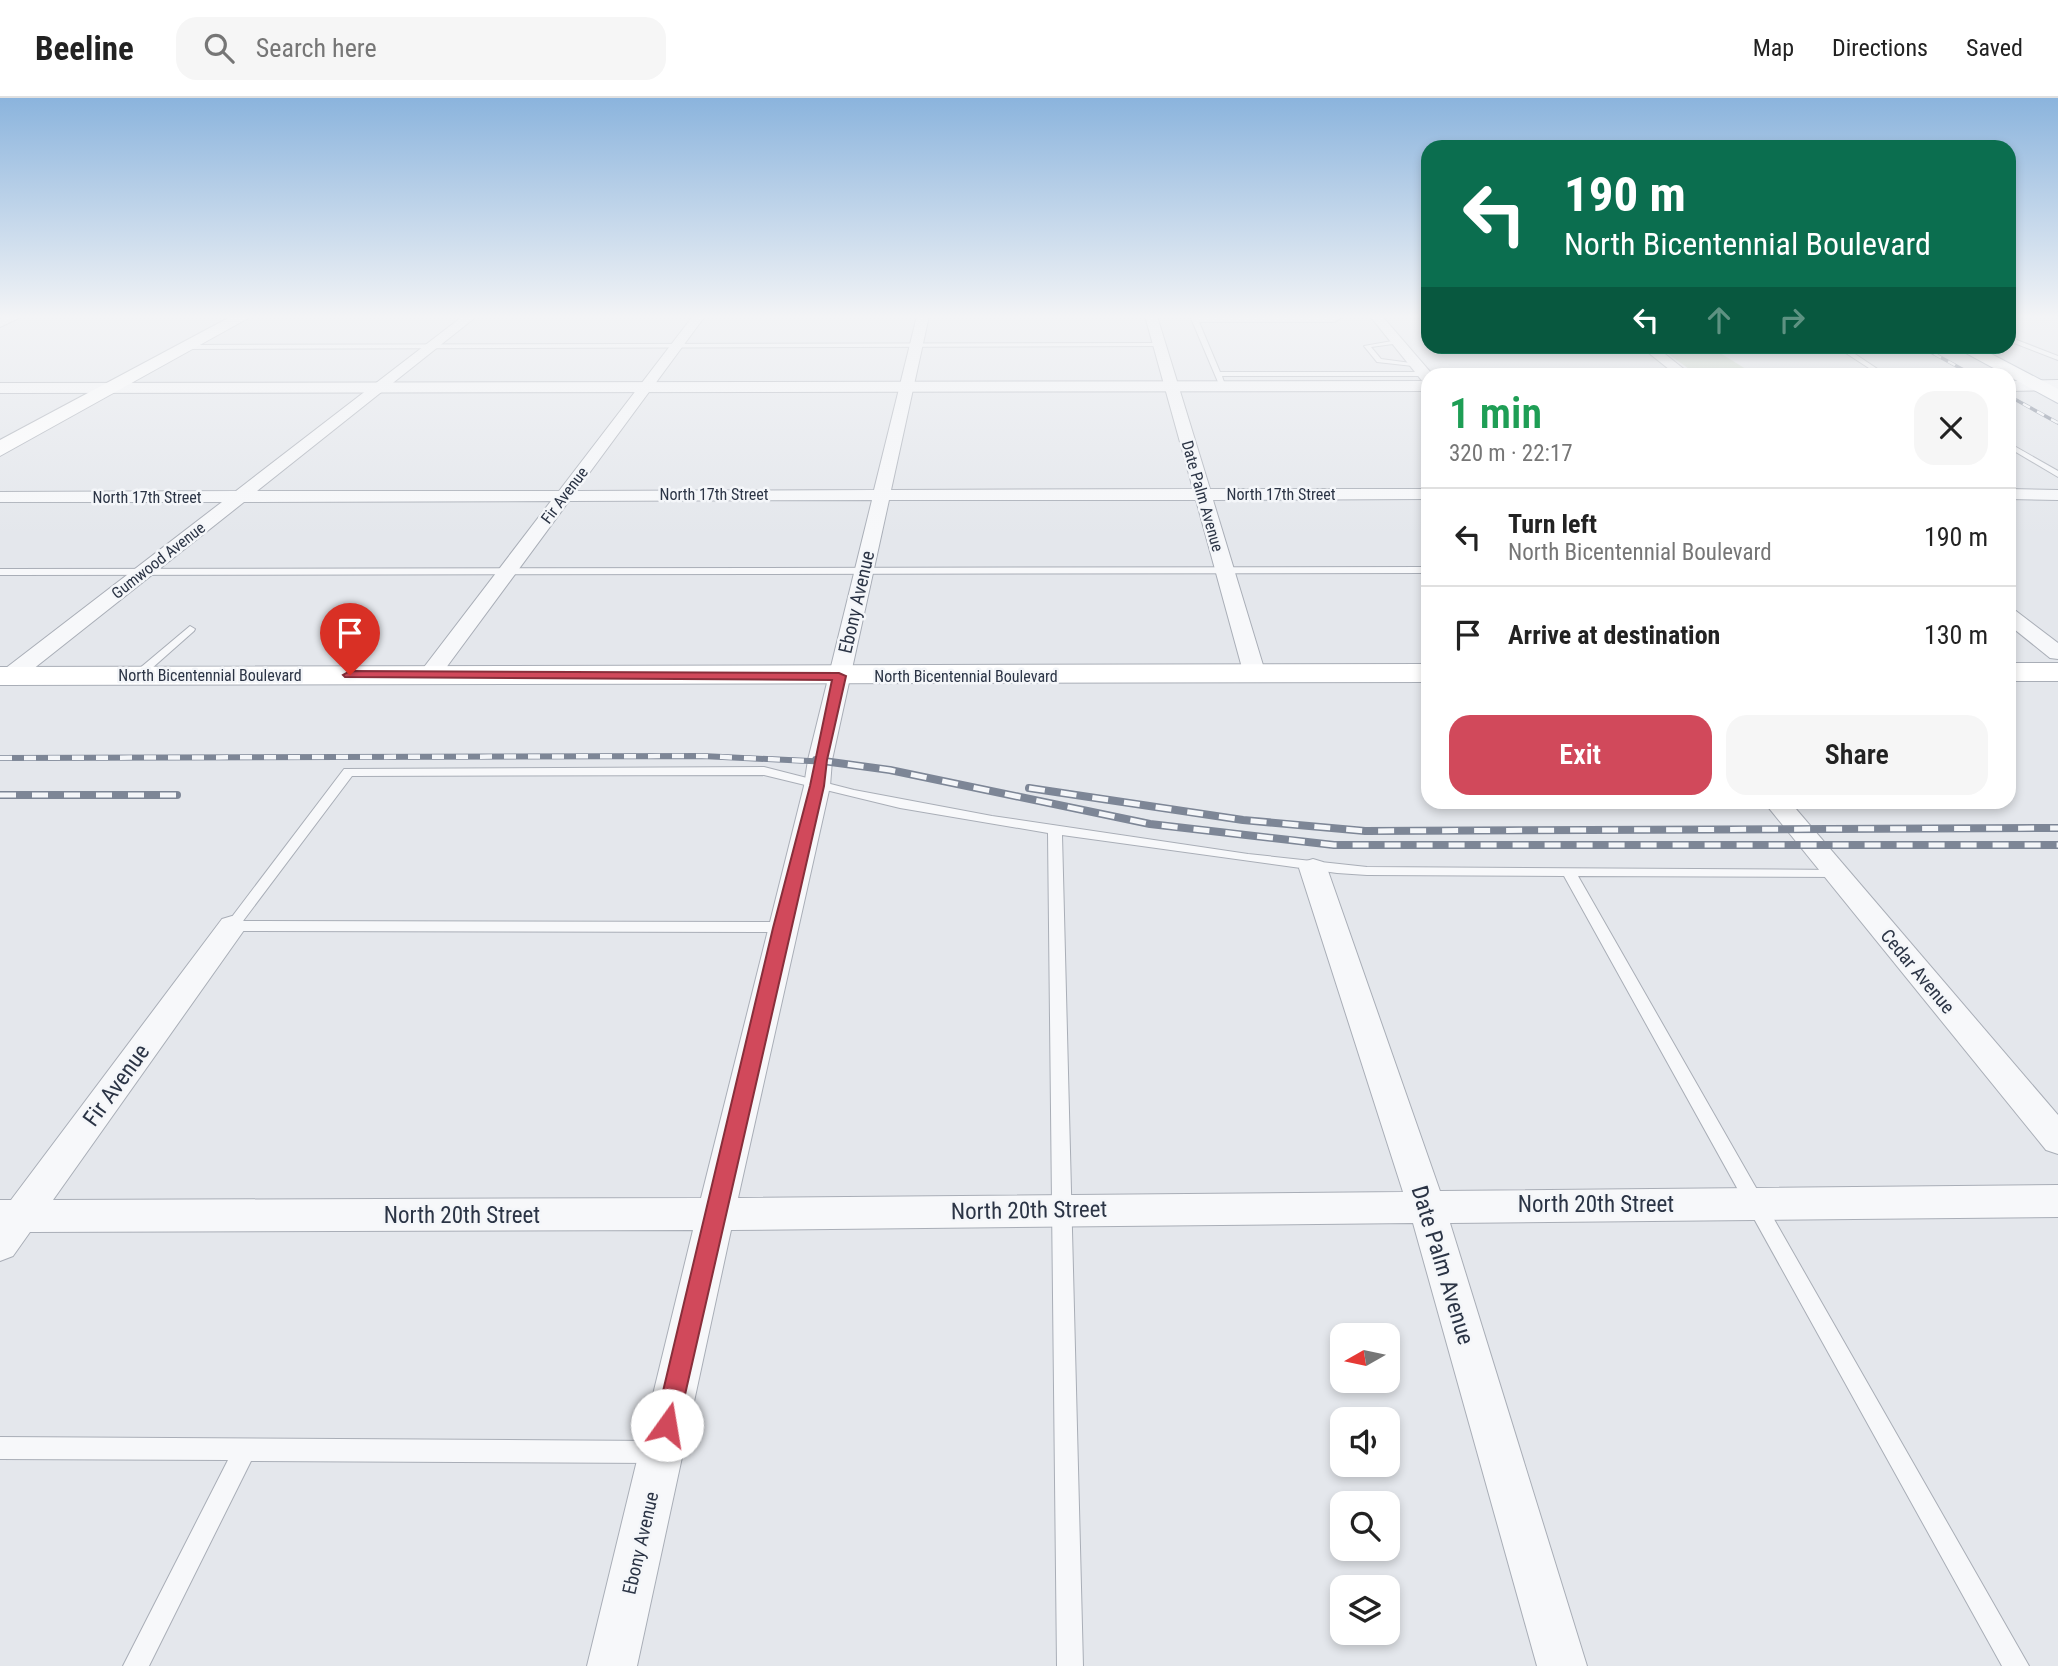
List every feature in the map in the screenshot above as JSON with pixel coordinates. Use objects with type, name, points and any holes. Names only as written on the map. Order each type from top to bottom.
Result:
[{"type":"main road","points":[[0,449],[113,389]]},
{"type":"main road","points":[[2016,671],[2058,672]]},
{"type":"main road","name":"North Bicentennial Boulevard","points":[[5,676],[1255,676],[1421,673]]},
{"type":"street","name":"Gumwood Avenue","points":[[5,676],[376,389]]},
{"type":"street","name":"Fir Avenue","points":[[429,675],[643,389]]},
{"type":"street","name":"Ebony Avenue","points":[[612,1666],[781,928],[817,786],[820,760],[905,389]]},
{"type":"street","name":"Date Palm Avenue","points":[[1172,389],[1255,676]]},
{"type":"street","name":"North 17th Street","points":[[0,497],[1421,494]]},
{"type":"street","points":[[2016,494],[2058,495]]},
{"type":"street","points":[[2016,620],[2058,653]]},
{"type":"street","name":"Cedar Avenue","points":[[1783,809],[2058,1140]]},
{"type":"street","name":"Date Palm Avenue","points":[[1313,868],[1426,1205],[1562,1666]]},
{"type":"street","name":"Fir Avenue","points":[[7,1225],[232,926]]},
{"type":"street","name":"North 20th Street","points":[[7,1225],[1426,1205],[2058,1201]]},
{"type":"lane","points":[[2016,449],[2058,475]]},
{"type":"lane","points":[[0,572],[1421,570]]},
{"type":"lane","points":[[138,675],[190,629]]},
{"type":"lane","points":[[232,926],[348,772],[764,771],[817,786],[1055,830],[1313,868],[1367,871],[1836,873]]},
{"type":"lane","points":[[1055,830],[1070,1666]]},
{"type":"lane","points":[[1569,872],[2016,1666]]},
{"type":"lane","points":[[232,926],[781,928]]},
{"type":"lane","points":[[0,1448],[661,1452]]},
{"type":"lane","points":[[135,1666],[245,1450]]},
{"type":"railway","points":[[2016,400],[2058,423]]},
{"type":"railway","points":[[0,758],[702,756],[831,762]]},
{"type":"railway","points":[[816,760],[831,762]]},
{"type":"railway","points":[[831,762],[890,770],[1150,824],[1334,845],[2058,845]]},
{"type":"railway","points":[[1029,788],[1243,820],[1365,831],[2058,828]]},
{"type":"railway","points":[[0,795],[177,795]]},
{"type":"route","points":[[350,675],[839,676],[820,760],[817,786],[781,928],[667,1425]]}]
